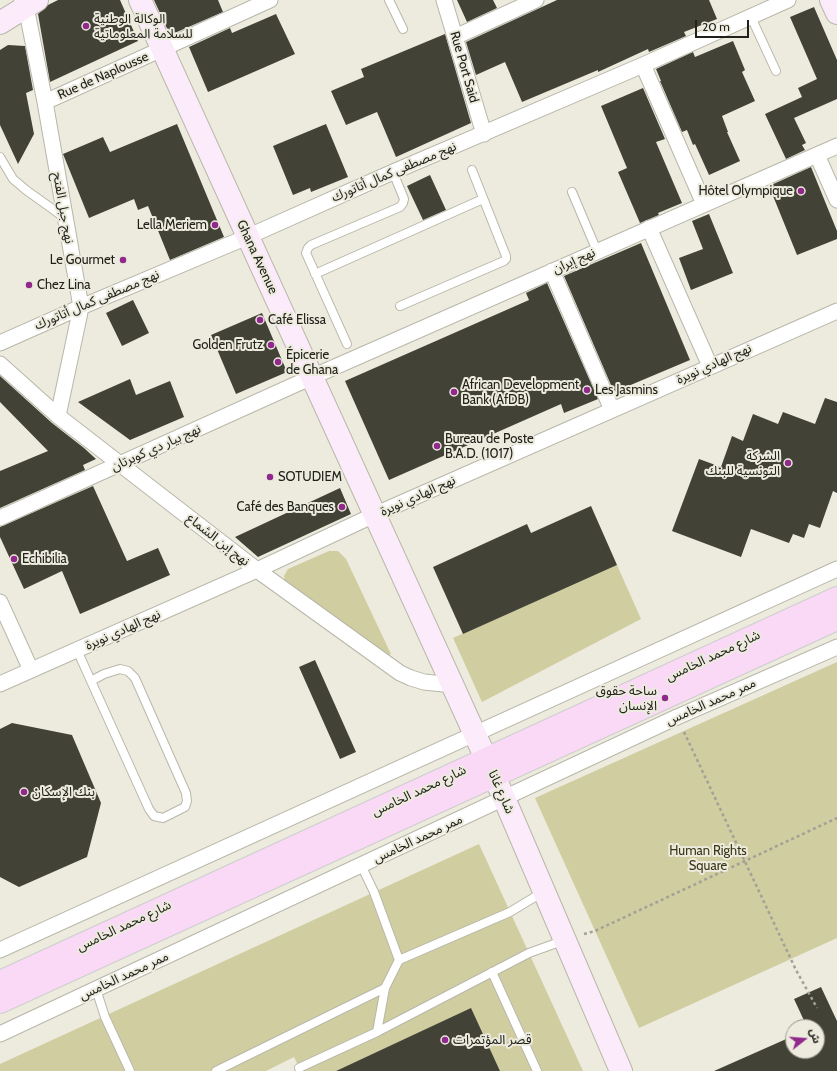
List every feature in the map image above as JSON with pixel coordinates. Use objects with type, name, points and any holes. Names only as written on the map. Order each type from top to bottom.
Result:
[{"type":"main road","name":"Ghana Avenue","points":[[140,0],[374,515]]},
{"type":"main road","points":[[831,0],[837,13]]},
{"type":"main road","points":[[0,23],[29,2]]},
{"type":"main road","name":"شارع غانا","points":[[374,515],[504,798],[621,1071]]},
{"type":"main road","name":"شارع محمد الخامس","points":[[0,1002],[490,768],[837,598]]},
{"type":"main road","name":"شارع محمد الخامس","points":[[0,982],[490,768],[837,619]]},
{"type":"street","name":"Rue de Naplousse","points":[[45,102],[270,0]]},
{"type":"street","name":"Rue Port Said","points":[[444,0],[484,134]]},
{"type":"street","points":[[455,37],[536,0]]},
{"type":"street","name":"نهج مصطفى كمال أتاتورك","points":[[0,342],[80,306],[247,236],[644,65],[788,0]]},
{"type":"street","name":"نهج جبل الفتح","points":[[29,2],[80,306],[58,416]]},
{"type":"street","points":[[644,65],[704,204]]},
{"type":"street","name":"نهج إيران","points":[[312,377],[552,270],[837,146]]},
{"type":"street","points":[[817,155],[837,200]]},
{"type":"street","points":[[649,228],[710,366]]},
{"type":"street","points":[[552,270],[612,410]]},
{"type":"street","name":"نهج الهادي نويرة","points":[[0,684],[256,570],[374,515],[837,311]]},
{"type":"street","name":"نهج إبن الشماع","points":[[0,364],[58,416],[256,570],[400,672],[411,678],[424,682],[453,685]]},
{"type":"street","name":"نهج بيار دي كوبرتان","points":[[0,518],[312,377]]},
{"type":"street","name":"شارع محمد الخامس","points":[[0,950],[837,569]]},
{"type":"street","points":[[0,602],[31,670]]},
{"type":"street","name":"ممر محمد الخامس","points":[[0,1034],[677,717],[837,647]]},
{"type":"lane","points":[[389,0],[403,29]]},
{"type":"lane","points":[[751,17],[776,71]]},
{"type":"lane","points":[[0,157],[13,179],[65,218]]},
{"type":"lane","points":[[400,306],[504,262],[506,259],[472,170]]},
{"type":"lane","points":[[347,344],[306,256],[307,250],[311,246],[400,207],[404,199],[393,172]]},
{"type":"lane","points":[[572,192],[597,251]]},
{"type":"lane","points":[[315,274],[483,200]]},
{"type":"lane","points":[[77,650],[91,681],[149,809],[154,816],[163,818],[185,807],[187,801],[186,793],[135,678],[128,671],[120,669],[104,674],[91,681]]},
{"type":"lane","points":[[361,865],[374,892],[399,960]]},
{"type":"lane","points":[[377,1032],[385,988],[399,960],[510,912],[543,892]]},
{"type":"lane","points":[[299,1068],[377,1032],[530,953],[565,940]]},
{"type":"lane","points":[[492,972],[537,1071]]},
{"type":"lane","points":[[216,1071],[385,988]]},
{"type":"lane","points":[[96,989],[105,1017],[130,1071]]},
{"type":"path","points":[[677,717],[796,970],[817,1008]]},
{"type":"path","points":[[565,940],[595,931],[837,818]]},
{"type":"green space","points":[[329,551],[338,551],[346,559],[391,654],[382,658],[285,584],[284,576],[288,569]]},
{"type":"green space","points":[[617,565],[641,619],[482,702],[453,638]]},
{"type":"green space","name":"Human Rights Square","points":[[837,662],[837,938],[639,1028],[535,798]]},
{"type":"green space","points":[[479,844],[583,1071],[500,1071],[471,1009],[336,1071],[301,1071],[294,1057],[266,1071],[0,1071],[0,1064]]},
{"type":"building","name":"الوكالة الوطنية للسلامة المعلوماتية","points":[[58,0],[120,0],[138,41],[50,82],[38,14],[48,5]]},
{"type":"building","points":[[154,0],[218,0],[223,12],[170,35]]},
{"type":"building","points":[[457,0],[493,0],[497,8],[467,22]]},
{"type":"building","points":[[557,0],[709,0],[717,19],[684,32],[686,36],[649,52],[648,49],[598,72],[598,70],[522,102],[505,62],[476,75],[466,42]]},
{"type":"building","points":[[814,7],[837,60],[837,99],[794,118],[806,143],[802,145],[805,150],[786,159],[765,114],[802,97],[798,88],[817,79],[790,17]]},
{"type":"building","points":[[276,14],[295,54],[208,92],[189,47],[230,28],[232,33]]},
{"type":"building","points":[[445,34],[471,123],[396,157],[377,112],[346,125],[331,91],[364,77],[361,69]]},
{"type":"building","points":[[733,41],[745,70],[742,72],[755,101],[722,116],[727,132],[740,161],[709,175],[687,130],[682,132],[656,69],[693,52],[695,57]]},
{"type":"building","points":[[8,45],[25,46],[33,90],[26,93],[34,134],[18,164],[0,125],[0,50]]},
{"type":"building","points":[[643,88],[665,139],[656,142],[682,203],[658,213],[659,215],[640,223],[618,172],[627,168],[601,106]]},
{"type":"building","points":[[177,124],[224,237],[170,260],[148,206],[138,210],[134,199],[89,218],[63,154],[103,137],[110,152]]},
{"type":"building","points":[[326,124],[348,177],[311,192],[310,188],[293,195],[273,146]]},
{"type":"building","points":[[811,167],[837,231],[837,239],[797,255],[769,186]]},
{"type":"building","points":[[430,175],[446,210],[423,220],[407,186]]},
{"type":"building","points":[[709,214],[733,273],[691,290],[679,258],[703,249],[692,221]]},
{"type":"building","name":"African Development Bank (AfDB)","points":[[641,243],[690,360],[614,392],[564,276]]},
{"type":"building","name":"African Development Bank (AfDB)","points":[[547,283],[598,399],[564,413],[561,404],[389,480],[345,381],[529,300],[526,293]]},
{"type":"building","points":[[133,300],[149,333],[122,346],[106,313]]},
{"type":"building","points":[[262,313],[287,372],[236,394],[211,335]]},
{"type":"building","points":[[0,376],[52,423],[96,459],[83,465],[85,470],[0,508],[0,471],[48,451],[0,402]]},
{"type":"building","points":[[130,379],[136,395],[170,381],[184,417],[130,440],[78,402]]},
{"type":"building","points":[[825,398],[837,402],[837,493],[833,491],[820,528],[809,524],[804,538],[793,534],[789,543],[751,529],[741,557],[672,531],[699,459],[721,467],[732,436],[743,441],[753,414],[778,424],[783,412],[815,424]]},
{"type":"building","points":[[93,486],[127,561],[158,548],[170,575],[80,614],[62,571],[24,589],[0,537],[0,527]]},
{"type":"building","points":[[340,488],[351,514],[258,557],[235,537]]},
{"type":"building","points":[[591,506],[617,565],[463,634],[433,567],[527,524],[531,533]]},
{"type":"building","points":[[315,660],[356,752],[340,759],[299,667]]},
{"type":"building","points":[[12,723],[72,735],[101,803],[87,857],[19,887],[0,877],[0,729]]},
{"type":"building","points":[[821,987],[837,1021],[837,1071],[714,1071],[785,1040],[785,1059],[825,1059],[825,1019],[803,1019],[794,999]]},
{"type":"building","name":"قصر المؤتمرات","points":[[471,1008],[500,1071],[336,1071]]},
{"type":"place","name":"الوكالة الوطنية للسلامة المعلوماتية","points":[[86,26]]},
{"type":"place","name":"Hôtel Olympique","points":[[801,191]]},
{"type":"place","name":"Lella Meriem","points":[[215,225]]},
{"type":"place","name":"Le Gourmet","points":[[123,260]]},
{"type":"place","name":"Chez Lina","points":[[29,285]]},
{"type":"place","name":"Café Elissa","points":[[260,320]]},
{"type":"place","name":"Golden Frutz","points":[[271,345]]},
{"type":"place","name":"Épicerie de Ghana","points":[[278,362]]},
{"type":"place","name":"Les Jasmins","points":[[587,390]]},
{"type":"place","name":"African Development Bank (AfDB)","points":[[454,392]]},
{"type":"place","name":"Bureau de Poste B.A.D. (1017)","points":[[437,446]]},
{"type":"place","name":"الشركة التونسية للبنك","points":[[788,463]]},
{"type":"place","name":"SOTUDIEM","points":[[270,477]]},
{"type":"place","name":"Café des Banques","points":[[342,507]]},
{"type":"place","name":"Echibilia","points":[[14,559]]},
{"type":"place","name":"ساحة حقوق الإنسان","points":[[665,698]]},
{"type":"place","name":"بنك الإسكان","points":[[24,792]]},
{"type":"place","name":"قصر المؤتمرات","points":[[445,1040]]}]
